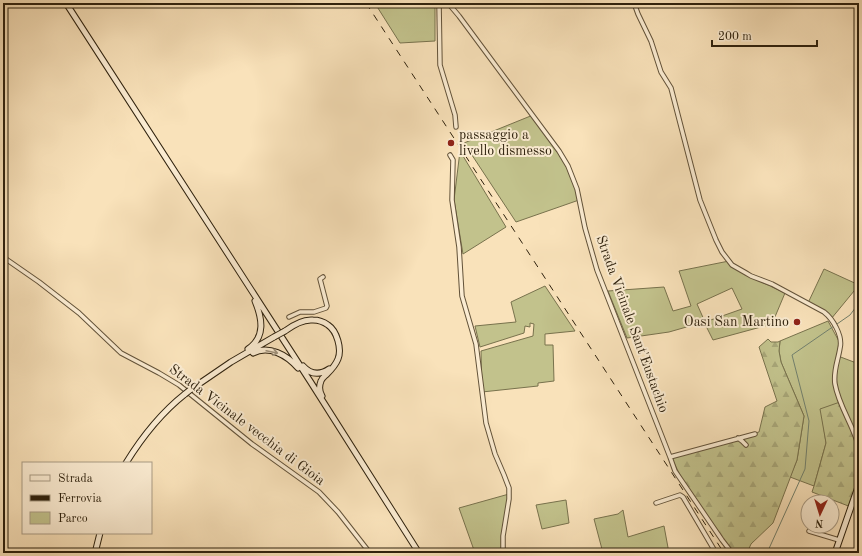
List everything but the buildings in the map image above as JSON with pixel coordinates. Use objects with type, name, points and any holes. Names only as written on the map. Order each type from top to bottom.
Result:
[{"type":"main road","points":[[66,3],[419,553]]},
{"type":"main road","points":[[235,360],[252,347],[259,336],[261,323],[260,316],[252,292]]},
{"type":"main road","points":[[127,462],[152,426],[190,390],[235,360],[297,323],[306,320],[318,321],[328,325],[334,332],[338,346],[338,358],[323,378],[320,385],[320,393],[329,412]]},
{"type":"main road","points":[[286,344],[310,372],[319,374],[332,367]]},
{"type":"main road","points":[[235,360],[256,351],[272,351],[287,357],[310,381]]},
{"type":"main road","points":[[835,553],[859,484]]},
{"type":"main road","points":[[95,553],[100,534]]},
{"type":"street","points":[[439,3],[440,65],[455,115],[456,127]]},
{"type":"street","name":"Strada Vicinale Sant'Eustachio","points":[[448,3],[526,105],[568,166],[577,189],[585,228],[597,270],[675,471],[732,553]]},
{"type":"street","points":[[634,3],[651,41],[662,72],[671,88],[700,200],[719,248],[730,262],[739,269],[751,276],[772,284],[824,312],[830,317],[835,326],[840,342],[834,374],[835,384],[840,402],[856,437],[859,448]]},
{"type":"street","points":[[450,155],[453,160],[452,200],[459,247],[462,296],[476,344],[486,423],[495,454],[509,488],[509,499],[503,536],[503,553]]},
{"type":"street","name":"Strada Vicinale vecchia di Gioia","points":[[3,257],[39,282],[79,313],[121,353],[159,373],[179,386],[252,444],[319,492],[338,512],[370,553]]},
{"type":"street","points":[[289,317],[300,312],[314,312],[326,308],[327,306],[320,279],[323,277]]},
{"type":"street","points":[[670,457],[755,434]]},
{"type":"street","points":[[738,438],[746,445]]},
{"type":"street","points":[[656,503],[680,495],[683,496],[716,553]]},
{"type":"street","points":[[819,534],[839,540]]},
{"type":"green space","points":[[399,3],[435,3],[435,41],[400,43],[376,5]]},
{"type":"green space","points":[[533,115],[570,170],[579,200],[516,222],[464,143]]},
{"type":"green space","points":[[460,151],[506,227],[463,254],[454,200]]},
{"type":"green space","points":[[729,261],[753,278],[785,293],[772,324],[713,340],[704,322],[669,332],[627,338],[608,291],[664,287],[673,311],[691,306],[679,271]],"holes":[[[732,288],[742,309],[705,322],[697,304]]]},
{"type":"green space","points":[[824,269],[859,285],[831,319],[827,314],[808,303]]},
{"type":"green space","points":[[545,286],[575,331],[545,334],[545,345],[553,345],[554,381],[538,383],[538,386],[482,392],[481,351],[533,336],[534,324],[530,323],[530,327],[525,326],[524,333],[480,347],[475,326],[516,322],[511,302]]},
{"type":"green space","points":[[828,321],[841,345],[838,356],[859,364],[859,446],[821,409],[826,443],[814,486],[790,477],[797,460],[804,416],[781,362],[779,351],[780,341]]},
{"type":"green space","points":[[768,339],[771,342],[780,341],[779,351],[781,362],[804,416],[797,460],[773,523],[751,544],[747,553],[733,553],[681,477],[671,457],[759,432],[765,407],[777,401],[759,347]]},
{"type":"green space","points":[[840,402],[859,447],[859,484],[851,507],[840,503],[840,494],[817,494],[812,492],[826,443],[820,409]]},
{"type":"green space","points":[[509,494],[504,534],[505,553],[475,553],[459,508]]},
{"type":"green space","points":[[566,500],[569,523],[542,529],[536,505]]},
{"type":"green space","points":[[623,510],[628,537],[664,526],[669,553],[603,553],[594,519],[618,514]]},
{"type":"waterway","points":[[837,324],[850,315],[859,303]]},
{"type":"waterway","points":[[767,553],[805,469],[809,421],[792,355],[834,326]]},
{"type":"railway","points":[[366,3],[724,553]]},
{"type":"place","name":"passaggio a livello dismesso","points":[[451,143]]},
{"type":"place","name":"Oasi San Martino","points":[[797,322]]}]
